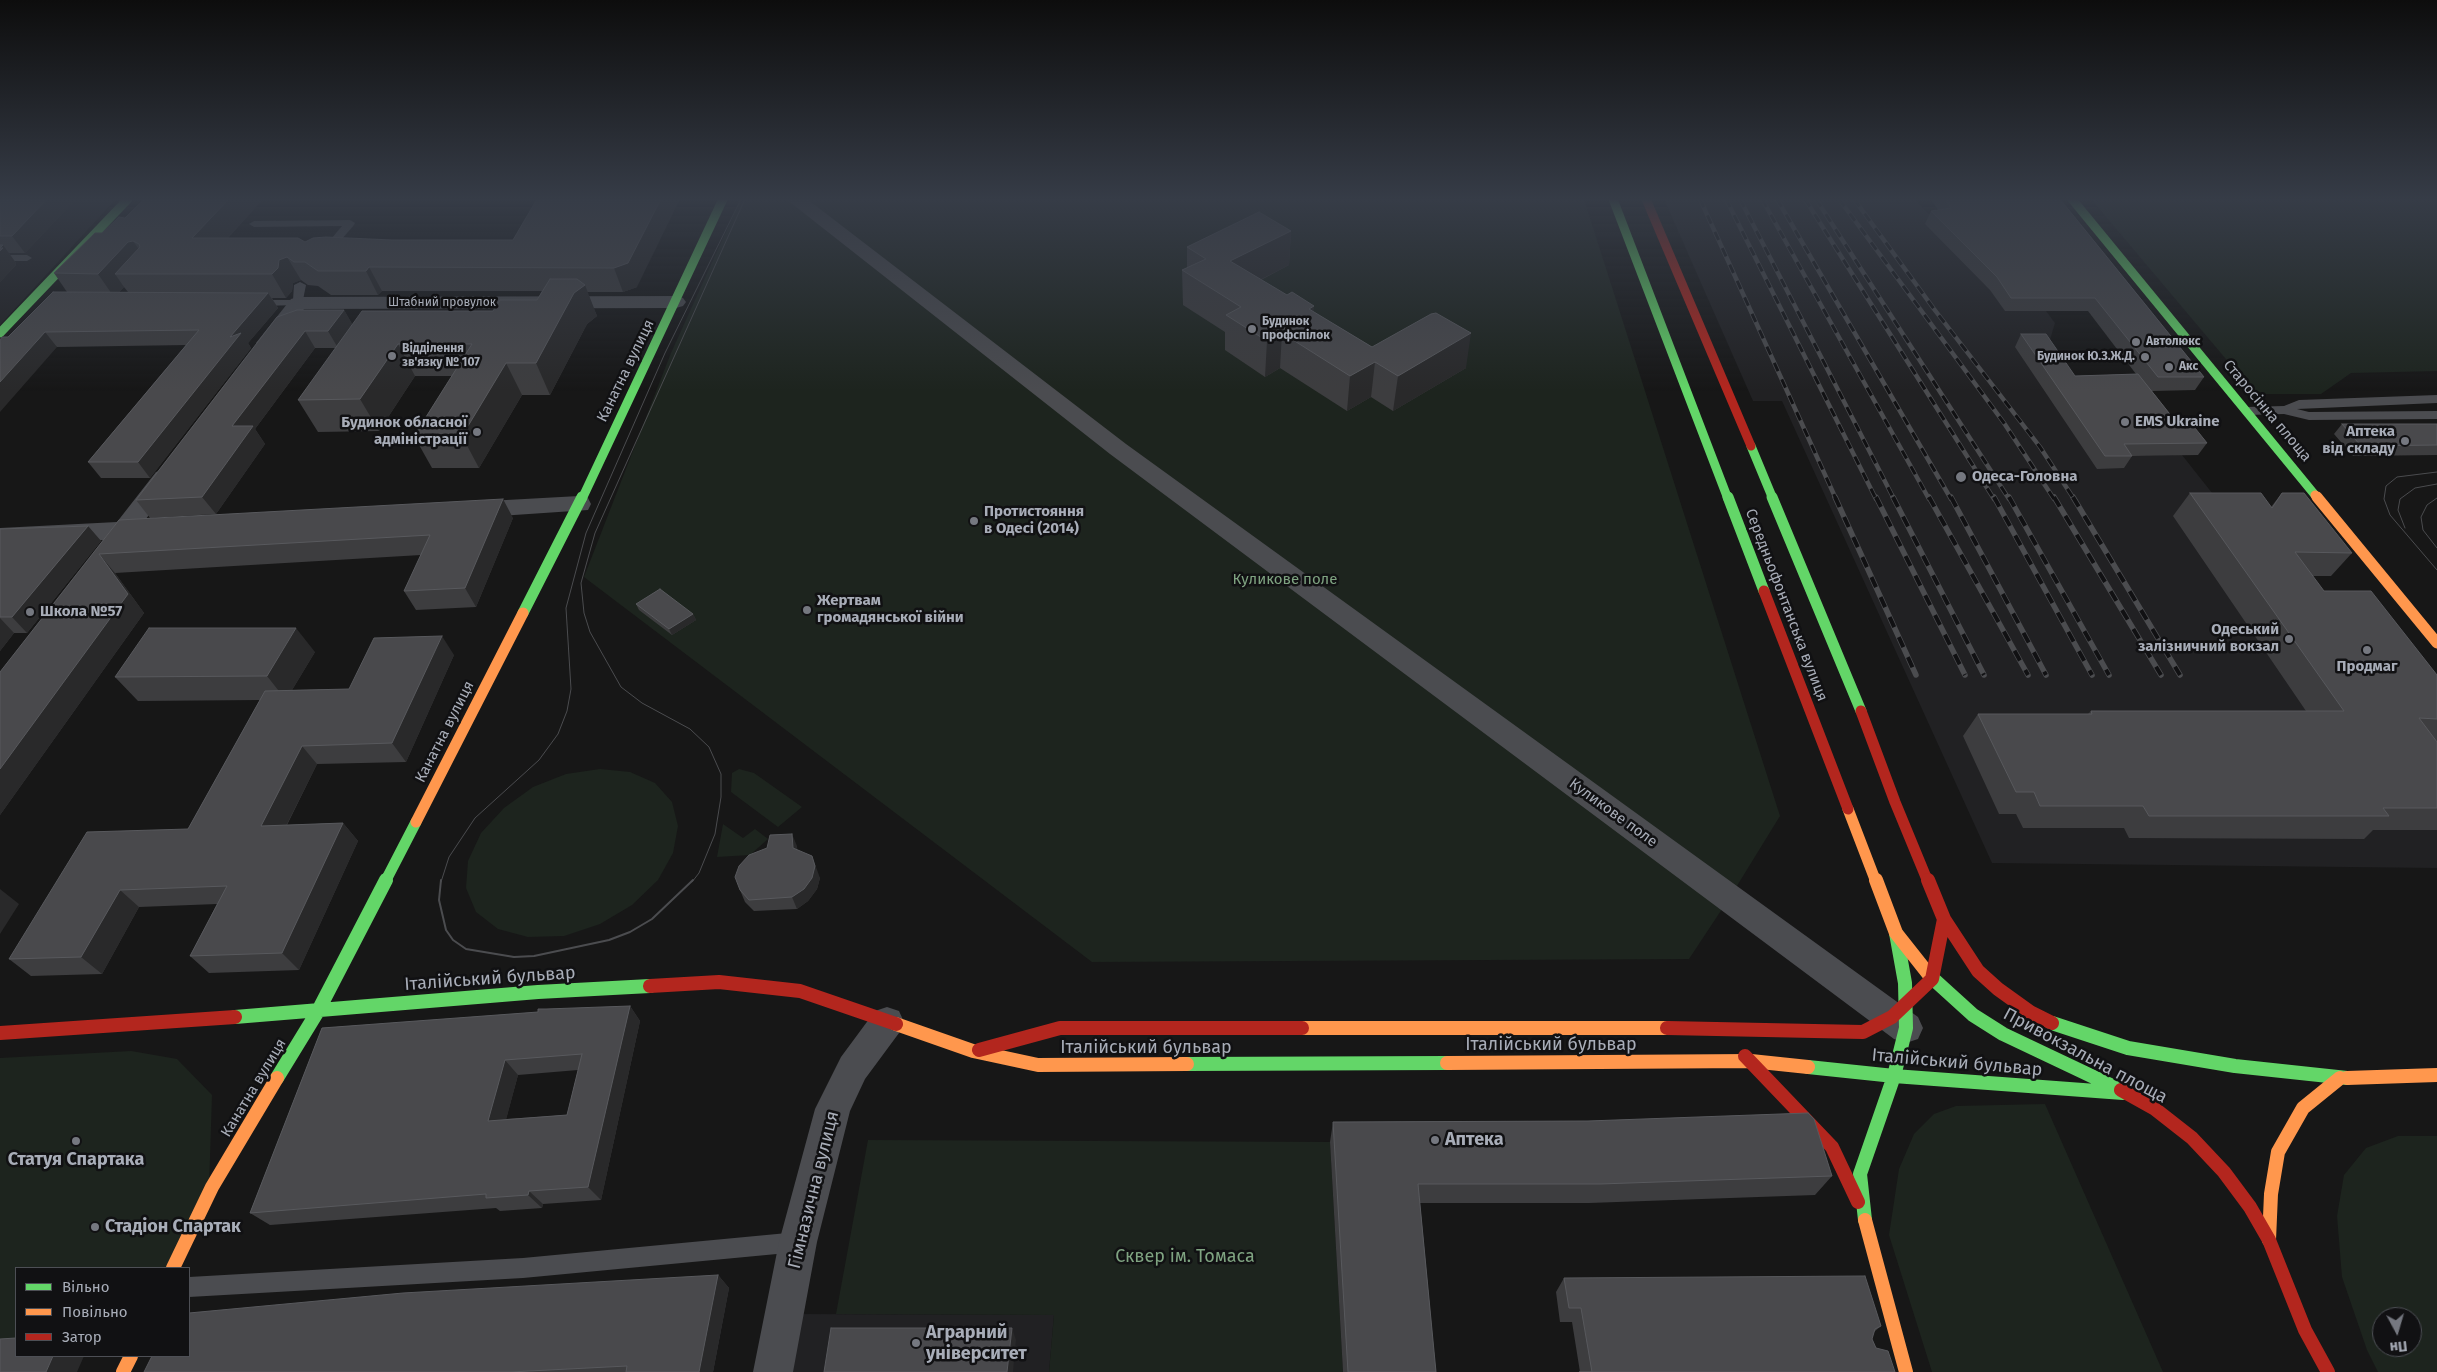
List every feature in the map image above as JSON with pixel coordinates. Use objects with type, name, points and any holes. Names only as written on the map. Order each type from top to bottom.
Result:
[{"type":"main road","points":[[0,333],[67,263]]},
{"type":"main road","name":"Канатна вулиця","points":[[173,1267],[212,1187],[318,1011],[579,504],[694,263]]},
{"type":"main road","name":"Середньофонтанська вулиця","points":[[1639,263],[1896,933],[1905,982],[1901,1017]]},
{"type":"main road","name":"Середньофонтанська вулиця","points":[[1673,263],[1844,667],[1944,919]]},
{"type":"main road","name":"Старосінна площа","points":[[2125,263],[2437,643]]},
{"type":"main road","points":[[1906,1372],[1891,1351],[1878,1276],[1862,1210],[1860,1174],[1894,1076],[1901,1017],[1932,979],[1944,919]]},
{"type":"main road","name":"Привокзальна площа","points":[[1944,919],[1978,971],[1998,990],[2030,1012],[2068,1030],[2138,1050],[2236,1066],[2340,1078],[2437,1075]]},
{"type":"main road","name":"Привокзальна площа","points":[[1896,933],[1932,979],[1973,1015],[2003,1034],[2129,1094],[2154,1109],[2192,1138],[2224,1172],[2250,1207],[2269,1240],[2305,1330],[2328,1372]]},
{"type":"main road","name":"Італійський бульвар","points":[[0,1033],[318,1011],[538,992],[719,982],[800,991],[973,1051],[1048,1065],[1750,1061],[1894,1076],[2129,1094]]},
{"type":"main road","name":"Італійський бульвар","points":[[973,1051],[1060,1028],[1717,1028],[1863,1032],[1901,1017]]},
{"type":"main road","points":[[1717,1028],[1832,1147],[1862,1210]]},
{"type":"main road","name":"Привокзальна площа","points":[[2425,1075],[2437,1081]]},
{"type":"main road","name":"Привокзальна площа","points":[[2269,1240],[2271,1194],[2278,1152],[2289,1130],[2304,1108],[2340,1078]]},
{"type":"main road","points":[[123,1372],[130,1357]]},
{"type":"street","name":"Куликове поле","points":[[878,263],[1118,449],[1901,1017]]},
{"type":"street","name":"Штабний провулок","points":[[298,294],[676,302]]},
{"type":"street","points":[[256,358],[298,294]]},
{"type":"street","points":[[95,568],[179,460]]},
{"type":"street","points":[[451,512],[579,504]]},
{"type":"street","points":[[0,536],[165,528]]},
{"type":"street","name":"Гімназична вулиця","points":[[773,1372],[798,1242],[833,1109],[853,1068],[887,1022]]},
{"type":"lane","points":[[243,302],[298,294]]},
{"type":"lane","points":[[30,302],[49,301]]},
{"type":"lane","points":[[2284,410],[2299,404],[2437,399]]},
{"type":"lane","points":[[2247,411],[2284,410],[2309,416],[2437,414]]},
{"type":"lane","points":[[190,1287],[515,1269],[798,1242]]},
{"type":"shaded area","points":[[0,263],[57,263],[0,325]]},
{"type":"shaded area","points":[[1692,263],[1987,263],[2046,311],[2055,323],[2049,343],[2136,456],[2182,455],[2437,777],[2437,868],[1992,863],[1782,401],[1753,401]]},
{"type":"shaded area","name":"Аграрний університет","points":[[786,1314],[1054,1315],[1049,1372],[775,1372]]},
{"type":"green space","name":"Куликове поле","points":[[712,263],[1604,263],[1780,816],[1689,959],[1092,962],[584,577],[671,353]]},
{"type":"green space","points":[[2145,263],[2437,263],[2437,371],[2351,373],[2321,394],[2266,394],[2252,390]]},
{"type":"green space","points":[[600,769],[630,772],[655,783],[672,802],[678,826],[673,853],[658,880],[632,905],[600,924],[564,936],[528,937],[498,929],[476,912],[466,888],[468,861],[481,833],[504,808],[533,787],[566,774]]},
{"type":"green space","points":[[739,769],[754,773],[802,807],[778,827],[731,792],[732,773]]},
{"type":"green space","points":[[723,824],[743,838],[755,829],[768,839],[750,855],[717,857]]},
{"type":"green space","name":"Стадіон Спартак","points":[[131,1051],[177,1059],[212,1095],[209,1189],[171,1267],[15,1267],[15,1351],[0,1352],[0,1058]]},
{"type":"green space","points":[[2045,1104],[2163,1372],[1932,1372],[1889,1235],[1899,1169],[1914,1134],[1934,1114],[1956,1106]]},
{"type":"green space","points":[[2398,1136],[2437,1136],[2437,1372],[2378,1372],[2367,1350],[2342,1277],[2337,1216],[2344,1175],[2366,1148]]},
{"type":"green space","name":"Сквер ім. Томаса","points":[[868,1140],[1330,1142],[1343,1372],[1049,1372],[1054,1315],[836,1314]]},
{"type":"building","points":[[64,263],[108,263],[98,274],[54,273]]},
{"type":"building","points":[[125,263],[279,263],[278,268],[272,274],[115,274]]},
{"type":"building","points":[[306,263],[628,263],[614,268],[369,267],[366,271],[318,271]]},
{"type":"building","points":[[1197,263],[1233,263],[1287,295],[1292,292],[1314,306],[1309,309],[1372,347],[1436,313],[1471,333],[1398,376],[1375,362],[1350,376],[1282,333],[1267,341],[1226,315],[1241,307],[1182,270]]},
{"type":"building","points":[[1983,263],[2112,263],[2204,377],[2158,377],[2095,298],[2011,298],[1997,277]]},
{"type":"building","points":[[550,279],[577,279],[585,285],[574,293],[536,363],[506,363],[462,436],[414,436],[472,344],[398,344],[360,399],[298,400],[362,311],[493,311],[500,300],[537,300]]},
{"type":"building","points":[[53,292],[268,293],[230,337],[241,333],[138,462],[88,462],[199,330],[45,332],[0,382],[0,340],[2,337],[8,337]]},
{"type":"building","points":[[297,310],[344,310],[328,331],[305,331],[232,426],[253,426],[202,497],[136,500],[277,317]]},
{"type":"building","points":[[2021,334],[2046,334],[2075,376],[2138,374],[2173,418],[2187,418],[2207,443],[2124,444],[2132,456],[2105,456]]},
{"type":"building","points":[[2342,424],[2437,424],[2437,445],[2361,446]]},
{"type":"building","points":[[2190,493],[2261,493],[2272,508],[2282,493],[2304,493],[2352,553],[2295,552],[2324,591],[2371,591],[2437,675],[2437,719],[2419,718],[2437,742],[2437,808],[2383,808],[2389,816],[2149,816],[2143,806],[2040,806],[2034,792],[2016,792],[1978,714],[2092,714],[2091,711],[2344,711]]},
{"type":"building","points":[[503,499],[465,588],[404,591],[430,535],[99,554],[128,594],[0,769],[0,672],[119,520]]},
{"type":"building","points":[[88,526],[12,617],[0,617],[0,529]]},
{"type":"building","points":[[660,589],[693,614],[669,629],[636,604]]},
{"type":"building","points":[[149,628],[296,628],[267,676],[115,677]]},
{"type":"building","points":[[442,636],[392,743],[302,746],[261,826],[343,823],[282,953],[190,956],[227,886],[120,890],[81,957],[9,959],[87,832],[188,829],[265,691],[349,689],[374,638]]},
{"type":"building","points":[[792,834],[793,848],[812,856],[815,866],[812,878],[804,889],[792,897],[749,900],[740,890],[735,877],[739,866],[749,855],[767,848],[770,835]]},
{"type":"building","points":[[630,1006],[588,1187],[529,1191],[528,1195],[486,1198],[486,1194],[250,1213],[322,1028],[538,1012],[538,1009]],"holes":[[[582,1054],[567,1115],[488,1121],[505,1060]]]},
{"type":"building","points":[[1808,1113],[1814,1119],[1832,1176],[1600,1184],[1418,1184],[1436,1372],[1348,1372],[1333,1122],[1588,1121]]},
{"type":"building","points":[[718,1275],[699,1372],[626,1372],[627,1366],[510,1372],[144,1372],[152,1357],[190,1357],[190,1313],[403,1293]]},
{"type":"building","points":[[1865,1276],[1881,1326],[1875,1329],[1872,1339],[1876,1348],[1888,1351],[1895,1372],[1592,1372],[1581,1308],[1569,1308],[1564,1278]]},
{"type":"building","points":[[831,1328],[1012,1328],[1007,1372],[824,1372]]},
{"type":"building","points":[[15,1338],[15,1357],[53,1357],[46,1372],[0,1372],[0,1339]]},
{"type":"tram line","points":[[441,882],[449,857],[475,818],[539,760],[558,734],[567,711],[571,689],[566,608],[586,533],[665,353],[709,263]]},
{"type":"tram line","points":[[692,882],[699,873],[715,834],[721,797],[721,774],[709,747],[690,729],[642,703],[621,687],[590,632],[584,613],[581,583],[595,533],[716,263]]},
{"type":"tram line","points":[[2437,472],[2397,477],[2386,486],[2384,499],[2390,515],[2437,570]]},
{"type":"tram line","points":[[2405,528],[2398,510],[2400,499],[2415,488],[2437,484]]},
{"type":"tram line","points":[[2437,498],[2427,505],[2421,517],[2423,530],[2437,548]]},
{"type":"tram line","points":[[441,880],[439,900],[446,930],[453,940],[466,949],[514,957],[534,956],[609,940],[630,932],[652,919],[693,880]]},
{"type":"railway","points":[[1729,263],[1836,499]]},
{"type":"railway","points":[[1758,263],[1876,499]]},
{"type":"railway","points":[[1773,263],[1894,499]]},
{"type":"railway","points":[[1798,263],[1929,499]]},
{"type":"railway","points":[[1814,263],[1951,499]]},
{"type":"railway","points":[[1845,263],[1994,499]]},
{"type":"railway","points":[[1857,263],[2009,499]]},
{"type":"railway","points":[[1886,263],[2004,423],[2054,499]]},
{"type":"railway","points":[[1901,263],[2040,447],[2074,499]]},
{"type":"railway","points":[[1835,497],[1916,675]]},
{"type":"railway","points":[[1876,497],[1965,675]]},
{"type":"railway","points":[[1893,497],[1984,675]]},
{"type":"railway","points":[[1929,497],[2028,675]]},
{"type":"railway","points":[[1951,497],[2046,675]]},
{"type":"railway","points":[[1994,497],[2092,675]]},
{"type":"railway","points":[[2009,497],[2109,675]]},
{"type":"railway","points":[[2054,497],[2161,675]]},
{"type":"railway","points":[[2073,497],[2180,675]]},
{"type":"traffic: fast","points":[[0,333],[67,263]]},
{"type":"traffic: fast","points":[[523,613],[579,504],[693,263]]},
{"type":"traffic: fast","points":[[1638,263],[1764,591]]},
{"type":"traffic: fast","points":[[2125,263],[2315,495]]},
{"type":"traffic: fast","points":[[1751,446],[1861,711]]},
{"type":"traffic: fast","points":[[277,1078],[318,1011],[416,822]]},
{"type":"traffic: fast","points":[[1865,1220],[1860,1174],[1894,1076],[1906,1028],[1905,983],[1896,933]]},
{"type":"traffic: fast","points":[[1930,976],[1973,1015],[2003,1034],[2121,1090]]},
{"type":"traffic: fast","points":[[235,1017],[538,992],[650,986]]},
{"type":"traffic: fast","points":[[2052,1023],[2068,1030],[2128,1048],[2235,1066],[2347,1078]]},
{"type":"traffic: fast","points":[[1187,1064],[1447,1063]]},
{"type":"traffic: fast","points":[[1808,1067],[1894,1076],[2123,1093]]},
{"type":"traffic: slow","points":[[2315,495],[2437,643]]},
{"type":"traffic: slow","points":[[416,822],[523,613]]},
{"type":"traffic: slow","points":[[1848,809],[1896,933],[1930,976]]},
{"type":"traffic: slow","points":[[896,1024],[973,1051],[1038,1065],[1187,1064]]},
{"type":"traffic: slow","points":[[1302,1028],[1667,1028]]},
{"type":"traffic: slow","points":[[1447,1063],[1751,1061],[1808,1067]]},
{"type":"traffic: slow","points":[[2347,1078],[2437,1075]]},
{"type":"traffic: slow","points":[[173,1267],[212,1187],[277,1078]]},
{"type":"traffic: slow","points":[[2269,1240],[2271,1194],[2278,1152],[2303,1108],[2340,1078]]},
{"type":"traffic: slow","points":[[1865,1220],[1906,1372]]},
{"type":"traffic: slow","points":[[123,1372],[130,1357]]},
{"type":"traffic: jam","points":[[1673,263],[1751,446]]},
{"type":"traffic: jam","points":[[1764,591],[1848,809]]},
{"type":"traffic: jam","points":[[1861,711],[1895,802],[1944,919],[1978,971],[1998,989],[2030,1012],[2052,1023]]},
{"type":"traffic: jam","points":[[1667,1028],[1863,1032],[1892,1017],[1932,979],[1944,919]]},
{"type":"traffic: jam","points":[[650,986],[719,982],[800,991],[896,1024]]},
{"type":"traffic: jam","points":[[0,1033],[235,1017]]},
{"type":"traffic: jam","points":[[979,1050],[1060,1028],[1302,1028]]},
{"type":"traffic: jam","points":[[1745,1056],[1832,1147],[1858,1202]]},
{"type":"traffic: jam","points":[[2121,1090],[2155,1109],[2192,1138],[2224,1172],[2250,1207],[2269,1240],[2305,1330],[2328,1372]]},
{"type":"place","name":"Будинок профспілок","points":[[1252,329]]},
{"type":"place","name":"Автолюкс","points":[[2136,342]]},
{"type":"place","name":"Відділення зв'язку № 107","points":[[392,356]]},
{"type":"place","name":"Будинок Ю.З.Ж.Д.","points":[[2145,357]]},
{"type":"place","name":"Акс","points":[[2169,367]]},
{"type":"place","name":"EMS Ukraine","points":[[2125,422]]},
{"type":"place","name":"Будинок обласної адміністрації","points":[[477,432]]},
{"type":"place","name":"Аптека від складу","points":[[2405,441]]},
{"type":"place","name":"Одеса-Головна","points":[[1961,477]]},
{"type":"place","name":"Протистояння в Одесі (2014)","points":[[974,521]]},
{"type":"place","name":"Жертвам громадянської війни","points":[[807,610]]},
{"type":"place","name":"Школа №57","points":[[30,612]]},
{"type":"place","name":"Одеський залізничний вокзал","points":[[2289,639]]},
{"type":"place","name":"Продмаг","points":[[2367,650]]},
{"type":"place","name":"Аптека","points":[[1435,1140]]},
{"type":"place","name":"Статуя Спартака","points":[[76,1141]]},
{"type":"place","name":"Стадіон Спартак","points":[[95,1227]]},
{"type":"place","name":"Аграрний університет","points":[[916,1343]]}]
